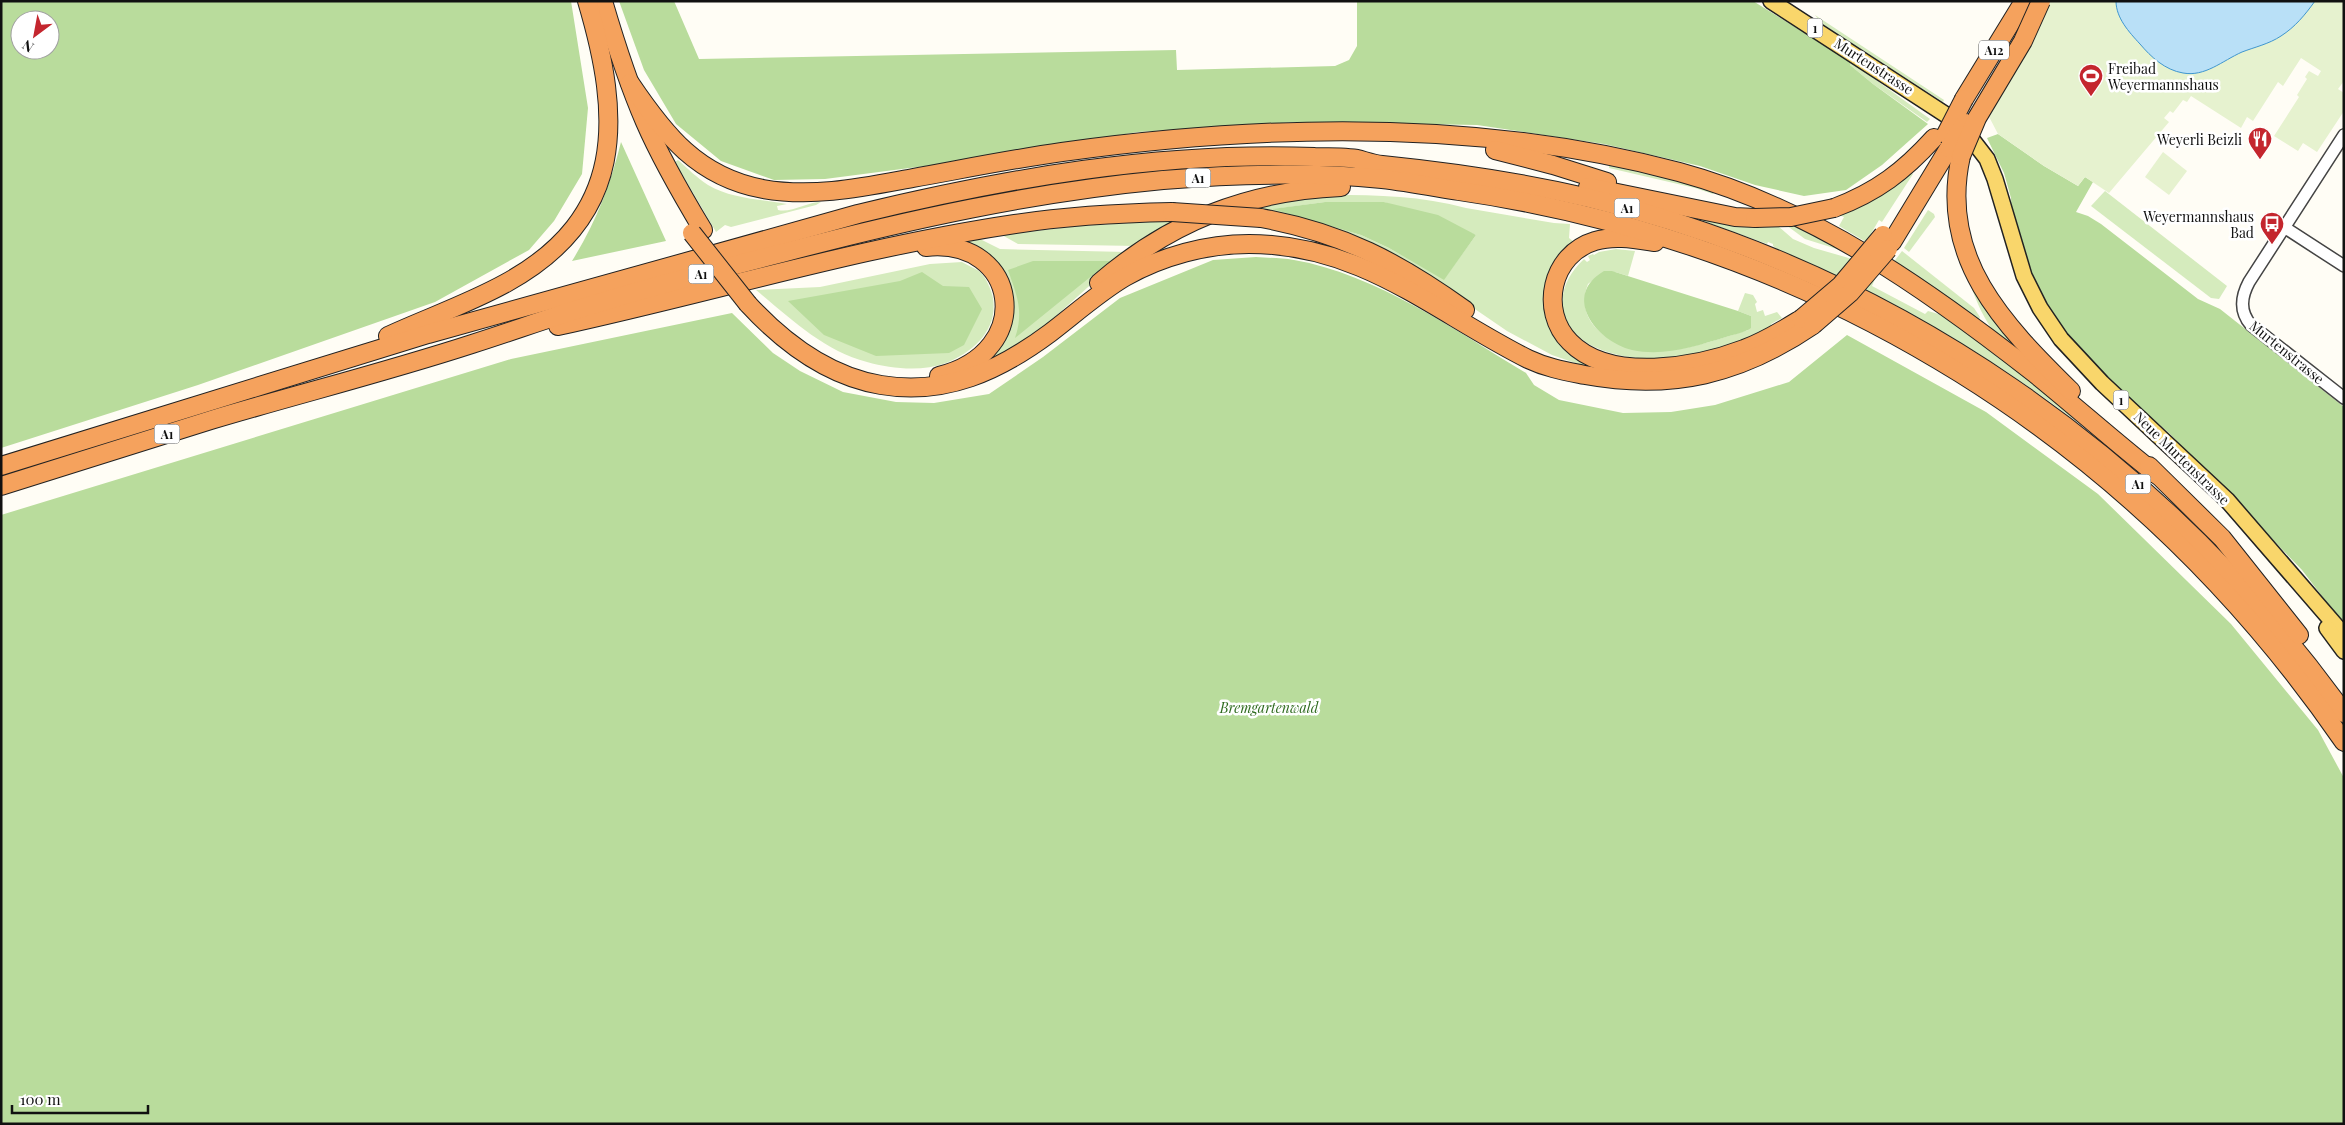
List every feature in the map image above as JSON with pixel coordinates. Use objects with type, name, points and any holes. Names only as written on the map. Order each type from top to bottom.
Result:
[{"type":"highway","points":[[603,1],[630,83],[658,149],[698,232]]},
{"type":"highway","name":"A12","points":[[1946,146],[1964,99],[2024,1]]},
{"type":"highway","points":[[588,7],[648,154],[666,190],[784,339],[808,356],[834,370],[872,384],[914,388],[949,384],[979,376],[1016,356],[1049,334],[1111,286],[1141,269],[1198,250],[1248,244],[1302,249],[1365,268],[1410,290],[1530,360],[1553,370],[1628,382],[1654,382],[1702,376],[1727,369],[1771,352],[1807,322],[1850,293],[1888,239],[1946,146],[2041,1]]},
{"type":"highway","points":[[332,363],[506,283],[547,256],[577,226],[600,182],[608,144],[608,113],[605,87],[588,7]]},
{"type":"highway","points":[[630,83],[669,137],[701,164],[746,185],[780,191],[834,191],[1034,156],[1128,144],[1202,137],[1320,133],[1423,134],[1567,150],[1678,172],[1759,199],[1845,241],[1913,285],[2019,362],[2157,474]]},
{"type":"highway","points":[[1320,133],[1422,140],[1492,150],[1616,184],[1658,201]]},
{"type":"highway","points":[[1355,159],[1374,154],[1517,172],[1735,217],[1755,218],[1791,217],[1834,208],[1861,198],[1883,185],[1902,170],[1946,146]]},
{"type":"highway","points":[[1946,146],[1959,232],[1969,264],[1987,295],[2016,333],[2051,371],[2204,519],[2239,558],[2344,696]]},
{"type":"highway","name":"A1","points":[[1,466],[332,363],[680,262],[858,214],[932,197],[1049,175],[1159,162],[1253,156],[1355,159],[1376,164],[1412,167],[1512,182],[1586,198],[1663,219],[1782,262],[1862,298],[1913,325],[1977,364],[2038,405],[2092,446],[2155,499],[2203,545],[2261,607],[2308,664],[2344,712]]},
{"type":"highway","name":"A1","points":[[1,486],[212,420],[467,346],[596,303],[910,221],[1042,196],[1160,180],[1275,175],[1381,179],[1532,203],[1630,226],[1678,240],[1752,268],[1852,312],[1926,352],[1988,390],[2068,448],[2144,511],[2208,574],[2280,656],[2344,742]]},
{"type":"highway","points":[[1016,356],[1105,278],[1142,249],[1196,219],[1240,202],[1278,193],[1349,186],[1459,190]]},
{"type":"highway","points":[[467,346],[935,238],[1016,223],[1088,215],[1172,212],[1261,218],[1320,232],[1374,253],[1411,273],[1512,342],[1534,354],[1584,374]]},
{"type":"highway","points":[[1752,268],[1714,263],[1655,242],[1632,239],[1605,239],[1582,246],[1562,266],[1553,288],[1553,311],[1562,332],[1581,351],[1606,362],[1635,367],[1687,364],[1724,356],[1807,322]]},
{"type":"highway","points":[[753,302],[791,332],[822,353],[854,368],[896,378],[936,376],[954,372],[981,357],[996,340],[1004,319],[1004,297],[994,274],[979,258],[961,250],[943,246],[866,253]]},
{"type":"main road","name":"Murtenstrasse","points":[[1771,1],[1956,120],[1971,137]]},
{"type":"main road","name":"Neue Murtenstrasse","points":[[1971,137],[1987,159],[1995,179],[2024,276],[2040,308],[2057,334],[2098,379],[2222,496],[2286,569],[2338,622],[2344,646]]},
{"type":"main road","name":"Neue Murtenstrasse","points":[[2286,569],[2344,646]]},
{"type":"street","points":[[2344,135],[2284,227],[2344,266]]},
{"type":"street","name":"Murtenstrasse","points":[[2284,227],[2249,282],[2242,299],[2242,312],[2251,324],[2344,398]]},
{"type":"green space","points":[[1,1],[571,1],[588,108],[582,174],[554,221],[529,250],[435,302],[198,385],[1,448]]},
{"type":"green space","points":[[619,1],[674,1],[699,59],[1176,50],[1177,70],[1335,66],[1349,60],[1357,46],[1357,1],[1753,1],[1851,62],[1850,65],[1873,84],[1928,124],[1882,165],[1846,190],[1804,196],[1755,185],[1700,166],[1604,144],[1477,125],[1296,122],[1138,132],[948,163],[825,179],[774,180],[721,161],[676,124],[644,70]]},
{"type":"green space","name":"Freibad Weyermannshaus","points":[[2049,1],[2344,1],[2344,81],[2338,89],[2344,93],[2344,111],[2317,152],[2303,143],[2298,151],[2274,136],[2299,97],[2297,95],[2307,79],[2305,77],[2309,71],[2318,76],[2321,71],[2301,58],[2283,86],[2278,82],[2253,121],[2247,117],[2241,128],[2191,96],[2187,102],[2183,100],[2173,113],[2170,111],[2164,118],[2169,122],[2109,193],[2085,177],[2078,186],[2044,166],[1998,134],[1985,109]]},
{"type":"green space","points":[[1815,15],[1944,100],[1943,102],[1822,24]]},
{"type":"green space","points":[[1851,62],[1930,119],[1927,122],[1873,84],[1850,65]]},
{"type":"green space","points":[[1998,134],[2044,166],[2078,186],[2085,177],[2093,182],[2076,212],[2088,216],[2101,224],[2198,299],[2220,309],[2344,407],[2344,625],[2302,570],[2169,433],[2105,378],[2057,324],[2025,263],[2012,219],[2011,198],[2004,173],[1987,138]]},
{"type":"green space","points":[[621,142],[666,241],[572,261],[601,203]]},
{"type":"green space","points":[[2163,152],[2187,171],[2169,195],[2145,177]]},
{"type":"green space","points":[[678,160],[700,179],[717,190],[746,198],[787,204],[777,206],[778,210],[789,210],[821,202],[816,205],[731,227],[725,225],[716,232],[675,162]]},
{"type":"green space","points":[[1609,164],[1702,185],[1748,204],[1714,192],[1713,194],[1609,168]]},
{"type":"green space","points":[[1911,172],[1913,174],[1882,222],[1879,220],[1866,242],[1839,226],[1844,217],[1839,215],[1871,201]]},
{"type":"green space","points":[[2105,191],[2227,286],[2219,299],[2211,298],[2091,206]]},
{"type":"green space","points":[[1333,195],[1400,197],[1433,201],[1554,223],[1570,224],[1569,238],[1574,242],[1574,247],[1550,313],[1618,372],[1584,366],[1552,355],[1507,331],[1434,281],[1245,210],[1275,202]],"holes":[[[1325,202],[1384,202],[1476,235],[1444,279],[1389,248],[1361,235],[1274,209]]]},
{"type":"green space","points":[[1325,202],[1384,202],[1438,215],[1476,235],[1444,280],[1389,248],[1361,235],[1272,209]]},
{"type":"green space","points":[[1928,210],[1935,217],[1909,252],[1904,248]]},
{"type":"green space","points":[[1695,216],[1778,226],[1793,239],[1814,248],[1880,267],[1872,286],[1925,314],[1928,311],[1956,319],[2099,435],[2097,437],[1983,356],[1903,309],[1777,249],[1773,244],[1768,242],[1767,244],[1695,218]]},
{"type":"green space","points":[[1164,217],[1190,217],[1138,246],[1018,244],[1002,235],[1078,226],[1149,222]]},
{"type":"green space","points":[[1953,221],[2041,369],[1998,336],[1982,313],[1970,282]]},
{"type":"green space","points":[[1797,224],[1856,255],[1805,239],[1786,225]]},
{"type":"green space","points":[[980,239],[1000,249],[1127,252],[1047,324],[1018,347],[966,374],[1008,299],[960,242]]},
{"type":"green space","points":[[1616,249],[1635,251],[1628,276],[1615,272],[1603,273],[1588,284],[1585,306],[1588,317],[1595,327],[1612,340],[1630,348],[1649,351],[1689,347],[1748,330],[1751,316],[1738,311],[1745,293],[1753,295],[1757,302],[1755,304],[1757,312],[1763,310],[1765,316],[1777,312],[1782,318],[1771,324],[1772,327],[1739,342],[1714,351],[1687,357],[1644,359],[1622,356],[1601,350],[1583,340],[1570,327],[1563,309],[1563,295],[1570,275],[1584,259],[1587,262],[1590,260],[1588,256]]},
{"type":"green space","points":[[1902,251],[1974,308],[1980,317],[1978,322],[1893,263]]},
{"type":"green space","name":"Bremgartenwald","points":[[1256,257],[1294,260],[1325,267],[1355,278],[1385,291],[1443,322],[1526,373],[1534,385],[1559,400],[1623,413],[1671,412],[1715,405],[1789,382],[1847,335],[1986,412],[2098,494],[2231,624],[2318,730],[2344,778],[2344,1124],[1,1124],[1,515],[511,359],[732,313],[773,353],[800,371],[843,392],[896,402],[934,403],[989,394],[1043,357],[1120,298],[1213,260]]},
{"type":"green space","points":[[1033,261],[1110,261],[1015,338],[1018,328],[1019,311],[1017,296],[1008,270]]},
{"type":"green space","points":[[962,262],[979,271],[988,283],[993,298],[994,310],[992,320],[982,338],[966,353],[946,363],[927,368],[887,366],[851,357],[822,342],[756,290],[820,287],[930,264]]},
{"type":"green space","points":[[1604,271],[1612,271],[1751,316],[1751,328],[1680,350],[1644,352],[1619,345],[1596,328],[1588,316],[1584,305],[1585,293],[1591,281]]},
{"type":"green space","points":[[922,272],[943,286],[969,287],[982,309],[964,345],[949,353],[876,356],[824,335],[788,301],[900,281]]},
{"type":"water","points":[[2116,1],[2315,1],[2295,25],[2276,39],[2242,52],[2199,73],[2191,74],[2170,69],[2149,54],[2124,24],[2118,13]]},
{"type":"place","name":"Freibad Weyermannshaus","points":[[2091,97]]},
{"type":"place","name":"Weyerli Beizli","points":[[2260,160]]},
{"type":"place","name":"Weyermannshaus Bad","points":[[2272,245]]}]
